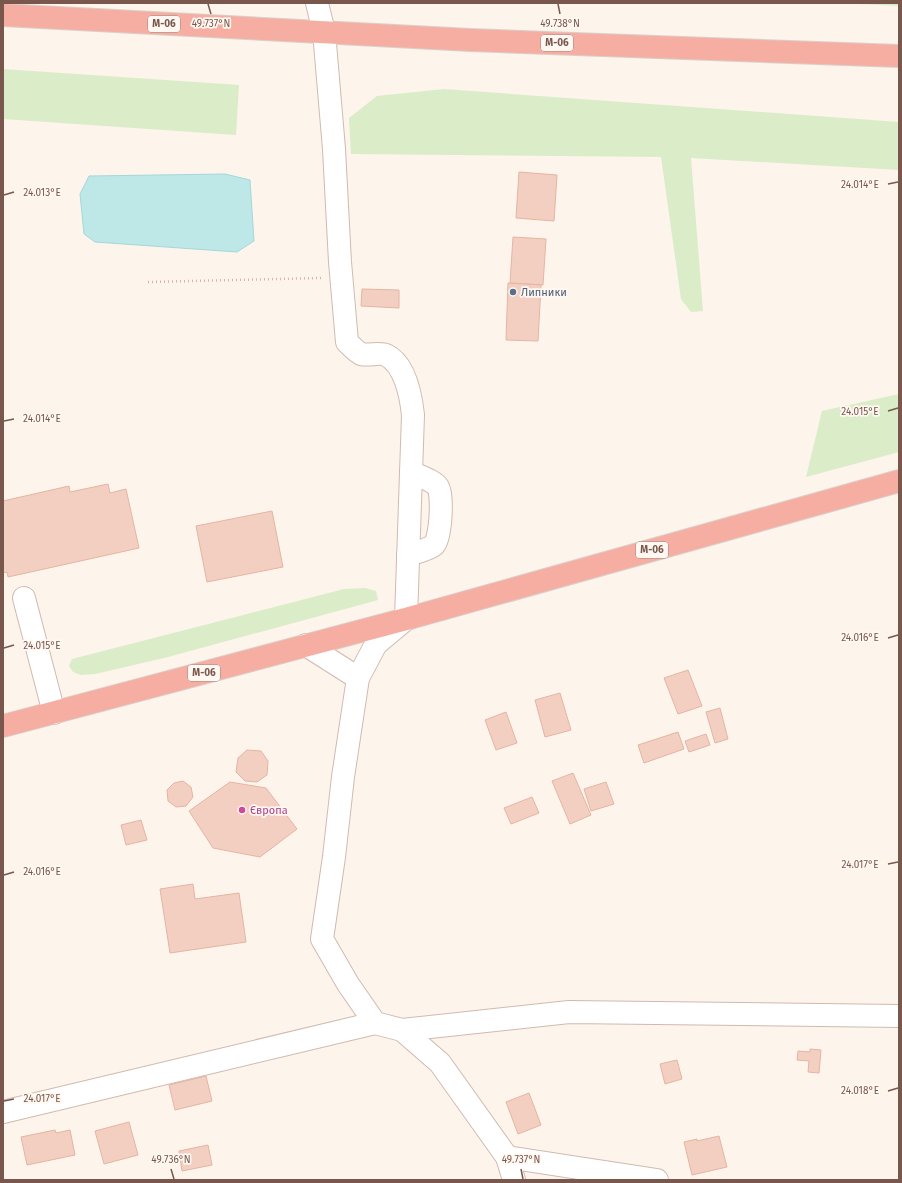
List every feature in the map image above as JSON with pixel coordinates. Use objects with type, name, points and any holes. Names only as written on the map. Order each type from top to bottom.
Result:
[{"type":"highway","name":"М-06","points":[[3,15],[470,40],[899,56]]},
{"type":"highway","name":"М-06","points":[[3,726],[306,646],[899,481]]},
{"type":"street","points":[[317,3],[324,32],[334,150],[347,342],[361,354],[386,355],[398,364],[412,400],[413,415],[406,618],[376,644],[358,678],[343,777],[334,857],[322,939],[348,984],[375,1023]]},
{"type":"street","points":[[408,555],[435,544],[438,537],[441,495],[435,484],[411,472]]},
{"type":"street","points":[[24,598],[54,713]]},
{"type":"street","points":[[306,646],[358,678]]},
{"type":"street","points":[[3,1112],[375,1023],[402,1030],[569,1012],[899,1016]]},
{"type":"street","points":[[402,1030],[440,1063],[507,1157],[514,1180]]},
{"type":"street","points":[[507,1157],[657,1180]]},
{"type":"path","points":[[148,282],[342,278]]},
{"type":"green space","points":[[838,3],[899,3],[899,6]]},
{"type":"green space","points":[[3,69],[239,85],[236,135],[3,119]]},
{"type":"green space","points":[[444,89],[899,122],[899,170],[691,158],[703,311],[691,312],[681,299],[661,157],[351,154],[349,118],[377,96]]},
{"type":"green space","points":[[899,394],[899,452],[806,477],[822,411]]},
{"type":"green space","points":[[365,588],[376,591],[378,600],[168,657],[95,674],[81,675],[73,672],[69,666],[72,659],[344,589]]},
{"type":"water","points":[[225,174],[250,180],[254,241],[237,252],[95,242],[84,234],[80,194],[89,176]]},
{"type":"building","points":[[519,172],[557,175],[554,221],[516,218]]},
{"type":"building","points":[[513,237],[546,239],[543,285],[510,283]]},
{"type":"building","points":[[508,283],[541,285],[538,341],[506,340]]},
{"type":"building","points":[[362,289],[399,290],[399,308],[361,306]]},
{"type":"building","points":[[108,484],[110,493],[126,489],[139,548],[8,577],[7,572],[3,573],[3,501],[69,486],[70,492]]},
{"type":"building","points":[[272,511],[283,567],[207,582],[196,526]]},
{"type":"building","points":[[688,670],[702,706],[678,714],[664,678]]},
{"type":"building","points":[[560,693],[571,730],[545,737],[535,700]]},
{"type":"building","points":[[720,708],[728,739],[715,743],[706,712]]},
{"type":"building","points":[[506,712],[517,743],[496,750],[485,720]]},
{"type":"building","points":[[678,732],[684,749],[644,763],[638,745]]},
{"type":"building","points":[[706,734],[710,745],[689,752],[685,741]]},
{"type":"building","points":[[247,750],[261,751],[268,761],[267,775],[257,782],[245,781],[236,772],[238,758]]},
{"type":"building","points":[[573,773],[591,815],[570,824],[552,781]]},
{"type":"building","points":[[183,781],[191,787],[193,797],[186,806],[176,807],[168,801],[167,790],[174,783]]},
{"type":"building","points":[[230,782],[266,788],[297,829],[260,857],[213,848],[189,811]]},
{"type":"building","points":[[606,782],[614,804],[591,811],[584,789]]},
{"type":"building","points":[[532,797],[539,813],[511,824],[504,808]]},
{"type":"building","points":[[141,820],[147,840],[126,845],[121,825]]},
{"type":"building","points":[[193,884],[195,899],[239,893],[246,942],[170,953],[160,889]]},
{"type":"building","points":[[810,1049],[821,1050],[819,1073],[808,1072],[809,1061],[797,1060],[798,1051],[810,1052]]},
{"type":"building","points":[[677,1060],[682,1079],[665,1084],[660,1064]]},
{"type":"building","points":[[206,1076],[212,1101],[175,1110],[169,1085]]},
{"type":"building","points":[[529,1093],[541,1125],[518,1134],[506,1102]]},
{"type":"building","points":[[129,1122],[138,1155],[104,1164],[95,1131]]},
{"type":"building","points":[[55,1130],[56,1133],[70,1130],[75,1155],[27,1165],[21,1137]]},
{"type":"building","points":[[719,1136],[727,1167],[692,1175],[684,1142],[697,1139],[697,1141]]},
{"type":"building","points":[[208,1145],[212,1165],[182,1171],[179,1151]]},
{"type":"place","name":"Липники","points":[[513,292]]},
{"type":"place","name":"Європа","points":[[242,810]]}]
